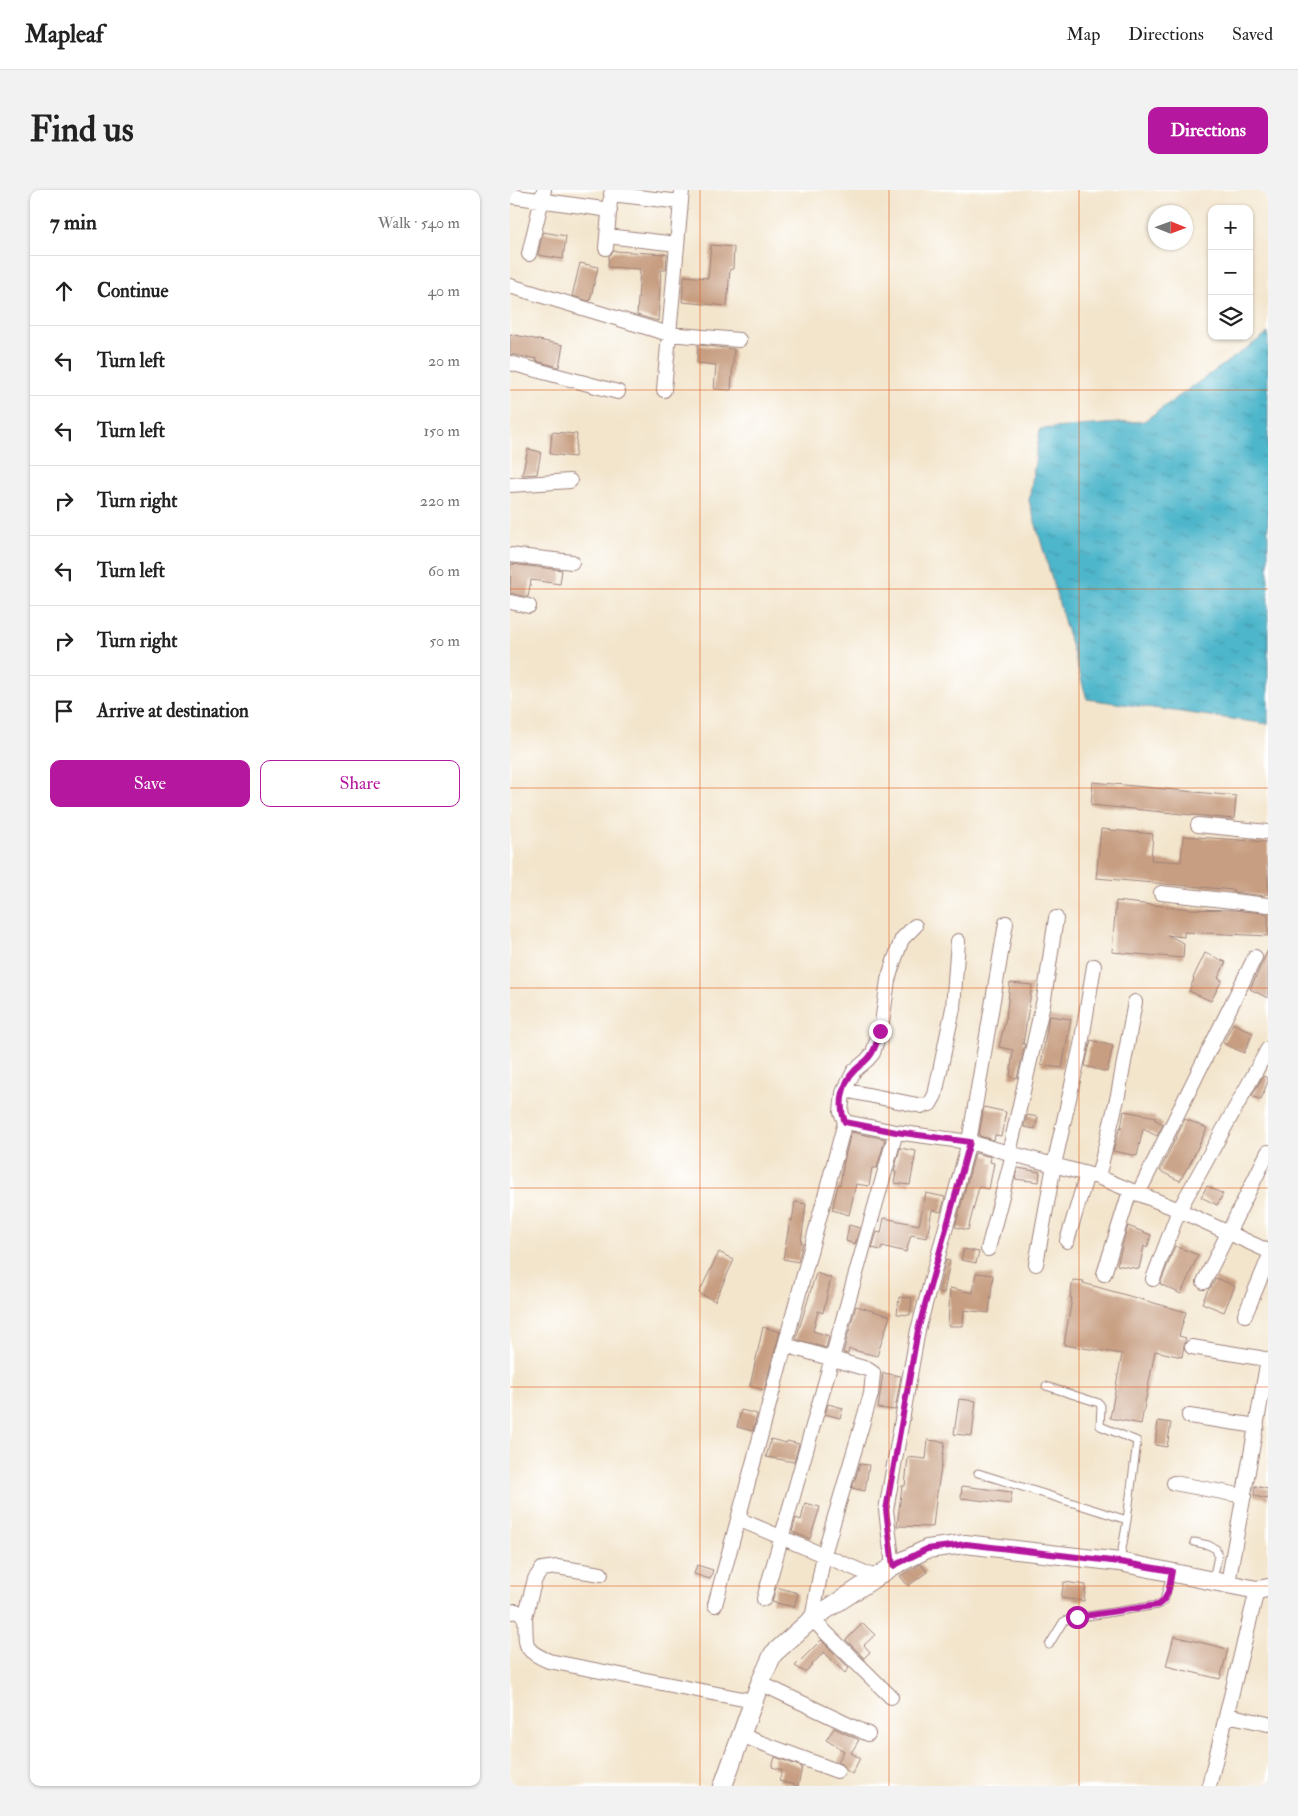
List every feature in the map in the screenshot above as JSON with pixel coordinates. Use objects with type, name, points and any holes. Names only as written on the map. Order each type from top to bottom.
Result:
[{"type":"street","points":[[664,390],[670,334],[681,196],[611,192],[606,242],[677,244]]},
{"type":"street","points":[[510,196],[543,195],[610,210]]},
{"type":"street","points":[[529,254],[543,195]]},
{"type":"street","points":[[510,286],[670,334],[739,340]]},
{"type":"street","points":[[510,363],[618,392]]},
{"type":"street","points":[[510,485],[570,481]]},
{"type":"street","points":[[510,555],[572,562]]},
{"type":"street","points":[[510,602],[528,606]]},
{"type":"street","points":[[1198,825],[1268,832]]},
{"type":"street","points":[[1161,893],[1268,905]]},
{"type":"street","points":[[988,1249],[1011,1154],[1044,999],[1056,918]]},
{"type":"street","points":[[893,1566],[886,1510],[918,1330],[970,1142],[1006,923]]},
{"type":"street","points":[[715,1605],[845,1122],[841,1112],[844,1090],[854,1071],[873,1053],[882,1023],[888,980],[893,964],[902,939],[915,926]]},
{"type":"street","points":[[844,1090],[922,1106],[930,1104],[935,1095],[953,1008],[958,941]]},
{"type":"street","points":[[1104,1274],[1134,1193],[1255,957]]},
{"type":"street","points":[[1036,1264],[1054,1165],[1081,1045],[1094,966]]},
{"type":"street","points":[[1067,1241],[1092,1176],[1118,1095],[1135,1002]]},
{"type":"street","points":[[1153,1279],[1179,1210],[1268,1049]]},
{"type":"street","points":[[845,1122],[896,1132],[970,1142],[1092,1176],[1179,1210],[1268,1251]]},
{"type":"street","points":[[764,1599],[896,1132]]},
{"type":"street","points":[[1204,1282],[1268,1152]]},
{"type":"street","points":[[1245,1315],[1268,1260]]},
{"type":"street","points":[[785,1345],[867,1369],[873,1373],[871,1394],[824,1554],[812,1619]]},
{"type":"street","points":[[1192,1346],[1264,1359],[1268,1365],[1244,1496],[1221,1581]]},
{"type":"street","points":[[1189,1416],[1257,1426]]},
{"type":"street","points":[[1174,1483],[1244,1496]]},
{"type":"street","points":[[738,1519],[875,1577]]},
{"type":"street","points":[[723,1786],[740,1735],[773,1654],[812,1619],[893,1566],[927,1549],[966,1544],[1120,1562],[1262,1589],[1209,1786]]},
{"type":"street","points":[[601,1574],[557,1567],[542,1569],[535,1579],[525,1617],[526,1643],[532,1654],[549,1661],[753,1701]]},
{"type":"street","points":[[510,1612],[516,1612],[525,1617]]},
{"type":"street","points":[[812,1619],[891,1697]]},
{"type":"street","points":[[760,1683],[868,1734]]},
{"type":"street","points":[[1227,1715],[1268,1724]]},
{"type":"street","points":[[740,1735],[837,1771]]},
{"type":"lane","points":[[1046,1386],[1099,1403],[1102,1406],[1100,1426],[1138,1441],[1120,1562]]},
{"type":"lane","points":[[978,1473],[1127,1520]]},
{"type":"lane","points":[[1194,1542],[1208,1544],[1216,1549],[1221,1581]]},
{"type":"lane","points":[[1049,1645],[1063,1622],[1069,1619],[1158,1605],[1164,1601],[1172,1571]]},
{"type":"water","points":[[1268,333],[1268,724],[1087,699],[1029,501],[1040,429],[1144,421]]},
{"type":"building","points":[[543,232],[566,236],[563,259],[538,255]]},
{"type":"building","points":[[711,245],[734,247],[733,269],[730,269],[727,306],[682,302],[684,276],[708,278]]},
{"type":"building","points":[[614,251],[667,254],[666,270],[661,270],[658,321],[637,315],[640,269],[608,267],[609,256]]},
{"type":"building","points":[[580,263],[598,267],[590,301],[572,296]]},
{"type":"building","points":[[510,334],[563,345],[559,367],[536,361],[537,359],[510,354]]},
{"type":"building","points":[[698,345],[734,349],[731,390],[714,389],[716,365],[697,363]]},
{"type":"building","points":[[552,432],[577,434],[575,457],[550,454]]},
{"type":"building","points":[[528,449],[541,452],[537,474],[522,475]]},
{"type":"building","points":[[511,564],[562,570],[560,584],[531,580],[528,597],[510,593]]},
{"type":"building","points":[[1093,782],[1236,796],[1234,819],[1091,805]]},
{"type":"building","points":[[1101,829],[1153,834],[1151,860],[1181,862],[1183,836],[1268,842],[1268,894],[1264,896],[1234,892],[1234,890],[1096,878]]},
{"type":"building","points":[[1116,901],[1189,909],[1263,913],[1268,915],[1268,936],[1184,932],[1184,937],[1167,935],[1184,943],[1183,958],[1112,952]]},
{"type":"building","points":[[1268,950],[1268,998],[1250,989]]},
{"type":"building","points":[[1205,953],[1226,962],[1218,978],[1222,980],[1211,1001],[1189,991]]},
{"type":"building","points":[[1010,983],[1032,985],[1023,1044],[1025,1044],[1017,1078],[1010,1077],[1013,1050],[999,1047],[1006,1018]]},
{"type":"building","points":[[1049,1016],[1071,1019],[1062,1068],[1041,1065]]},
{"type":"building","points":[[1233,1023],[1253,1033],[1244,1053],[1223,1043]]},
{"type":"building","points":[[1091,1040],[1113,1046],[1107,1072],[1085,1066]]},
{"type":"building","points":[[1263,1076],[1268,1078],[1268,1081],[1261,1100],[1252,1096]]},
{"type":"building","points":[[984,1107],[1006,1112],[1001,1136],[995,1135],[994,1140],[979,1136]]},
{"type":"building","points":[[1124,1111],[1156,1117],[1154,1119],[1163,1124],[1157,1136],[1143,1129],[1137,1156],[1113,1151],[1121,1128]]},
{"type":"building","points":[[1027,1115],[1038,1117],[1035,1129],[1024,1127]]},
{"type":"building","points":[[1185,1119],[1207,1128],[1180,1181],[1160,1171]]},
{"type":"building","points":[[851,1132],[885,1139],[877,1168],[872,1168],[869,1186],[856,1184],[849,1215],[832,1210],[838,1185],[840,1185]]},
{"type":"building","points":[[900,1148],[916,1151],[910,1185],[894,1183],[896,1172],[894,1172]]},
{"type":"building","points":[[975,1153],[991,1157],[990,1162],[994,1163],[989,1189],[979,1187],[968,1230],[955,1227]]},
{"type":"building","points":[[1018,1168],[1040,1172],[1039,1182],[1015,1179]]},
{"type":"building","points":[[1207,1186],[1223,1194],[1217,1205],[1201,1197]]},
{"type":"building","points":[[926,1193],[945,1197],[941,1212],[932,1210],[927,1238],[911,1235],[906,1252],[882,1246],[881,1250],[872,1248],[877,1232],[881,1233],[884,1218],[919,1225]]},
{"type":"building","points":[[795,1202],[806,1204],[801,1243],[803,1243],[798,1262],[783,1259]]},
{"type":"building","points":[[849,1225],[860,1228],[855,1244],[846,1241]]},
{"type":"building","points":[[1128,1226],[1151,1235],[1147,1248],[1144,1246],[1139,1269],[1117,1265]]},
{"type":"building","points":[[1175,1246],[1198,1255],[1181,1294],[1160,1284]]},
{"type":"building","points":[[964,1249],[979,1252],[976,1263],[961,1260]]},
{"type":"building","points":[[719,1252],[734,1260],[715,1301],[699,1293]]},
{"type":"building","points":[[946,1260],[950,1261],[944,1293],[938,1292]]},
{"type":"building","points":[[816,1273],[831,1278],[823,1313],[818,1311],[813,1331],[829,1336],[826,1348],[796,1339]]},
{"type":"building","points":[[976,1273],[993,1275],[989,1313],[964,1310],[963,1326],[948,1326],[950,1288],[973,1293]]},
{"type":"building","points":[[1216,1278],[1235,1286],[1224,1312],[1202,1303]]},
{"type":"building","points":[[1073,1280],[1084,1281],[1083,1283],[1186,1312],[1179,1336],[1186,1338],[1182,1357],[1155,1351],[1141,1424],[1110,1418],[1122,1354],[1064,1345]]},
{"type":"building","points":[[899,1297],[912,1298],[910,1315],[897,1314]]},
{"type":"building","points":[[856,1306],[890,1316],[877,1356],[849,1349],[848,1354],[843,1353]]},
{"type":"building","points":[[763,1327],[780,1332],[764,1390],[750,1386]]},
{"type":"building","points":[[883,1373],[901,1376],[895,1410],[878,1408]]},
{"type":"building","points":[[959,1399],[976,1401],[972,1436],[954,1434]]},
{"type":"building","points":[[828,1404],[843,1408],[840,1418],[825,1414]]},
{"type":"building","points":[[741,1410],[757,1414],[753,1431],[737,1427]]},
{"type":"building","points":[[1158,1421],[1171,1423],[1167,1447],[1155,1445]]},
{"type":"building","points":[[771,1439],[799,1444],[794,1462],[766,1457]]},
{"type":"building","points":[[928,1440],[945,1442],[933,1527],[897,1526],[902,1486],[905,1486],[908,1457],[926,1459]]},
{"type":"building","points":[[860,1464],[869,1465],[865,1491],[852,1488]]},
{"type":"building","points":[[962,1486],[1012,1492],[1010,1504],[961,1498]]},
{"type":"building","points":[[1255,1486],[1268,1489],[1268,1499],[1254,1496]]},
{"type":"building","points":[[805,1503],[820,1507],[810,1539],[792,1532],[796,1518],[801,1520]]},
{"type":"building","points":[[921,1564],[927,1572],[908,1586],[900,1576]]},
{"type":"building","points":[[697,1565],[713,1570],[710,1579],[694,1574]]},
{"type":"building","points":[[1064,1582],[1086,1585],[1084,1601],[1061,1598]]},
{"type":"building","points":[[776,1587],[798,1593],[794,1607],[772,1602]]},
{"type":"building","points":[[863,1623],[875,1635],[864,1645],[870,1652],[864,1658],[846,1640]]},
{"type":"building","points":[[1174,1636],[1228,1649],[1220,1679],[1166,1666]]},
{"type":"building","points":[[821,1640],[849,1668],[845,1673],[824,1652],[805,1672],[795,1666]]},
{"type":"building","points":[[834,1728],[859,1740],[851,1753],[860,1758],[852,1774],[838,1762],[844,1751],[826,1740]]},
{"type":"building","points":[[775,1757],[802,1767],[798,1786],[779,1781],[782,1770],[772,1767]]},
{"type":"route","points":[[880,1031],[873,1053],[854,1071],[843,1093],[841,1112],[845,1122],[896,1132],[970,1142],[918,1330],[886,1510],[893,1566],[927,1549],[966,1544],[1120,1562],[1172,1571],[1167,1595],[1164,1601],[1158,1605],[1077,1617]]}]
